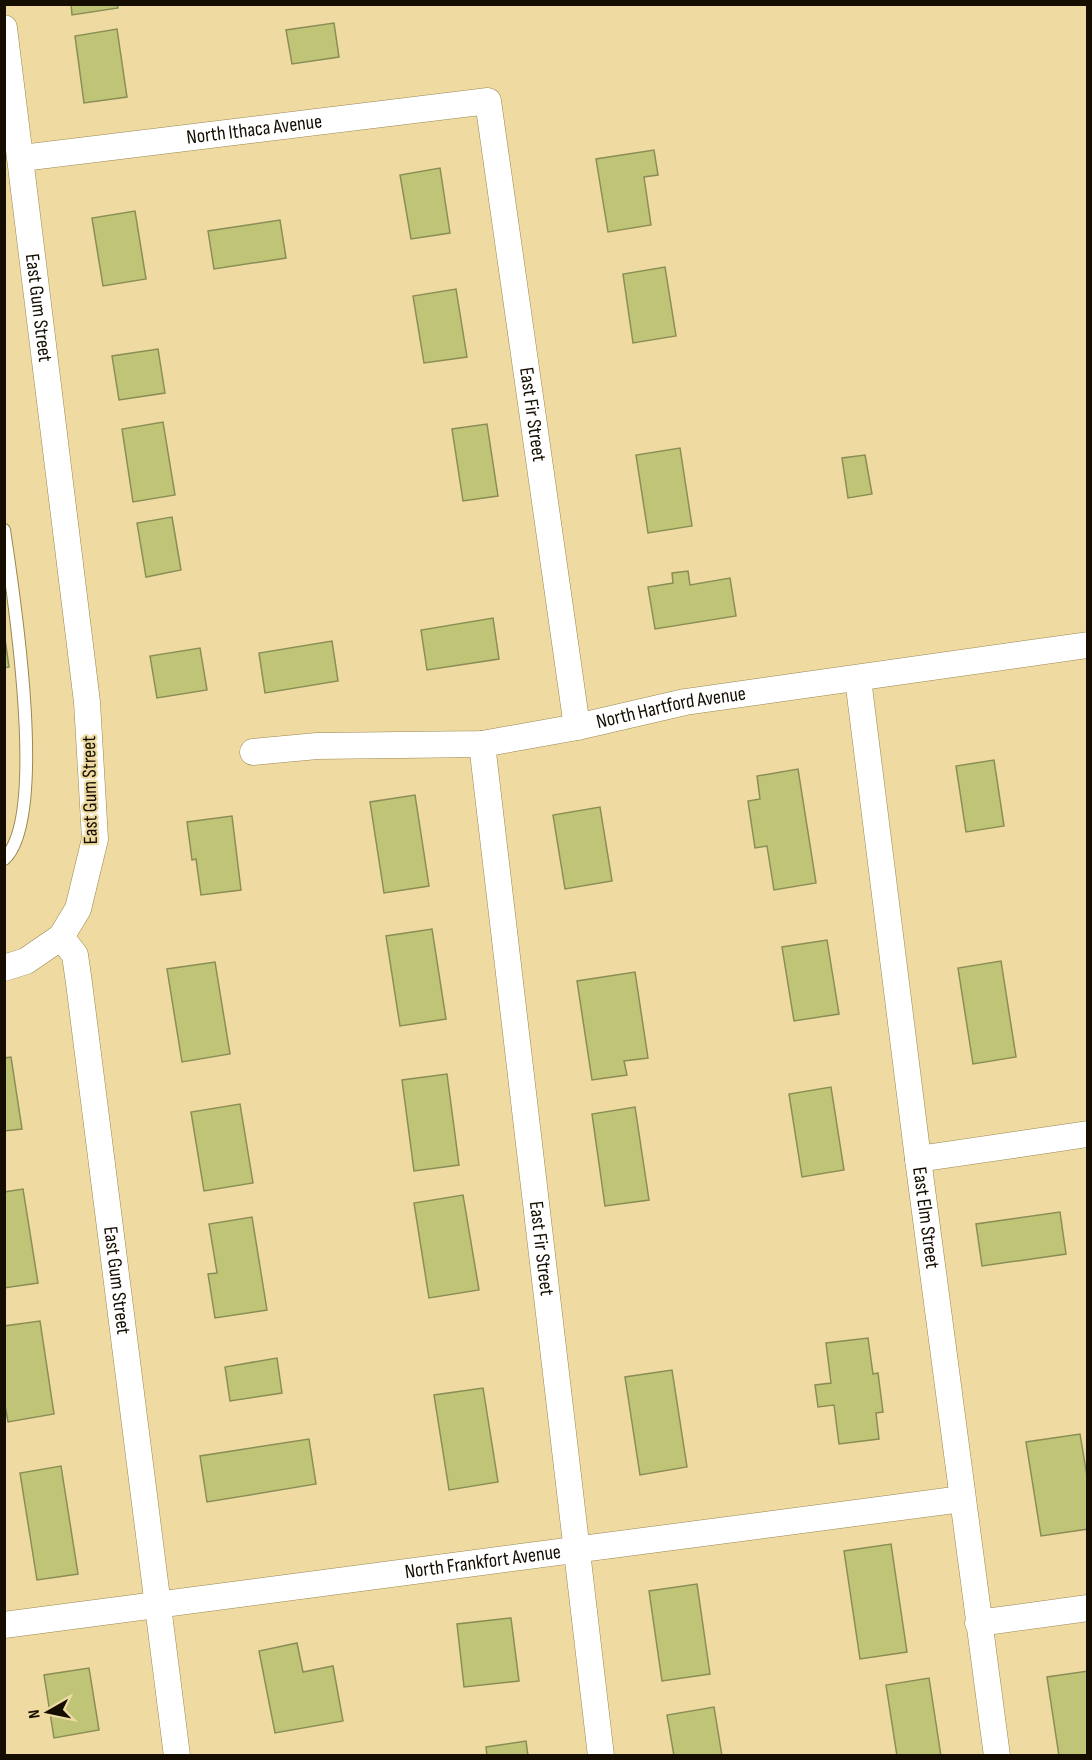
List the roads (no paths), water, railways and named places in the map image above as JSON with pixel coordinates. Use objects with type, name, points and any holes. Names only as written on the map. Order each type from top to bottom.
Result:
[{"type":"street","name":"East Gum Street","points":[[4,28],[13,159],[87,702],[95,838],[78,909],[61,937],[75,955],[79,983],[177,1755]]},
{"type":"street","name":"North Ithaca Avenue","points":[[13,159],[488,101]]},
{"type":"street","name":"East Fir Street","points":[[488,101],[577,727]]},
{"type":"street","name":"North Hartford Avenue","points":[[253,752],[317,746],[482,744],[577,727],[684,702],[1088,645]]},
{"type":"street","name":"East Elm Street","points":[[858,679],[918,1159],[997,1755]]},
{"type":"street","name":"East Fir Street","points":[[482,744],[601,1755]]},
{"type":"street","points":[[4,968],[26,961],[61,937]]},
{"type":"street","points":[[918,1159],[1088,1134]]},
{"type":"street","name":"North Frankfort Avenue","points":[[4,1625],[962,1499]]},
{"type":"street","points":[[978,1623],[1088,1608]]},
{"type":"lane","points":[[4,530],[25,680],[26,780],[17,840],[4,859]]}]
